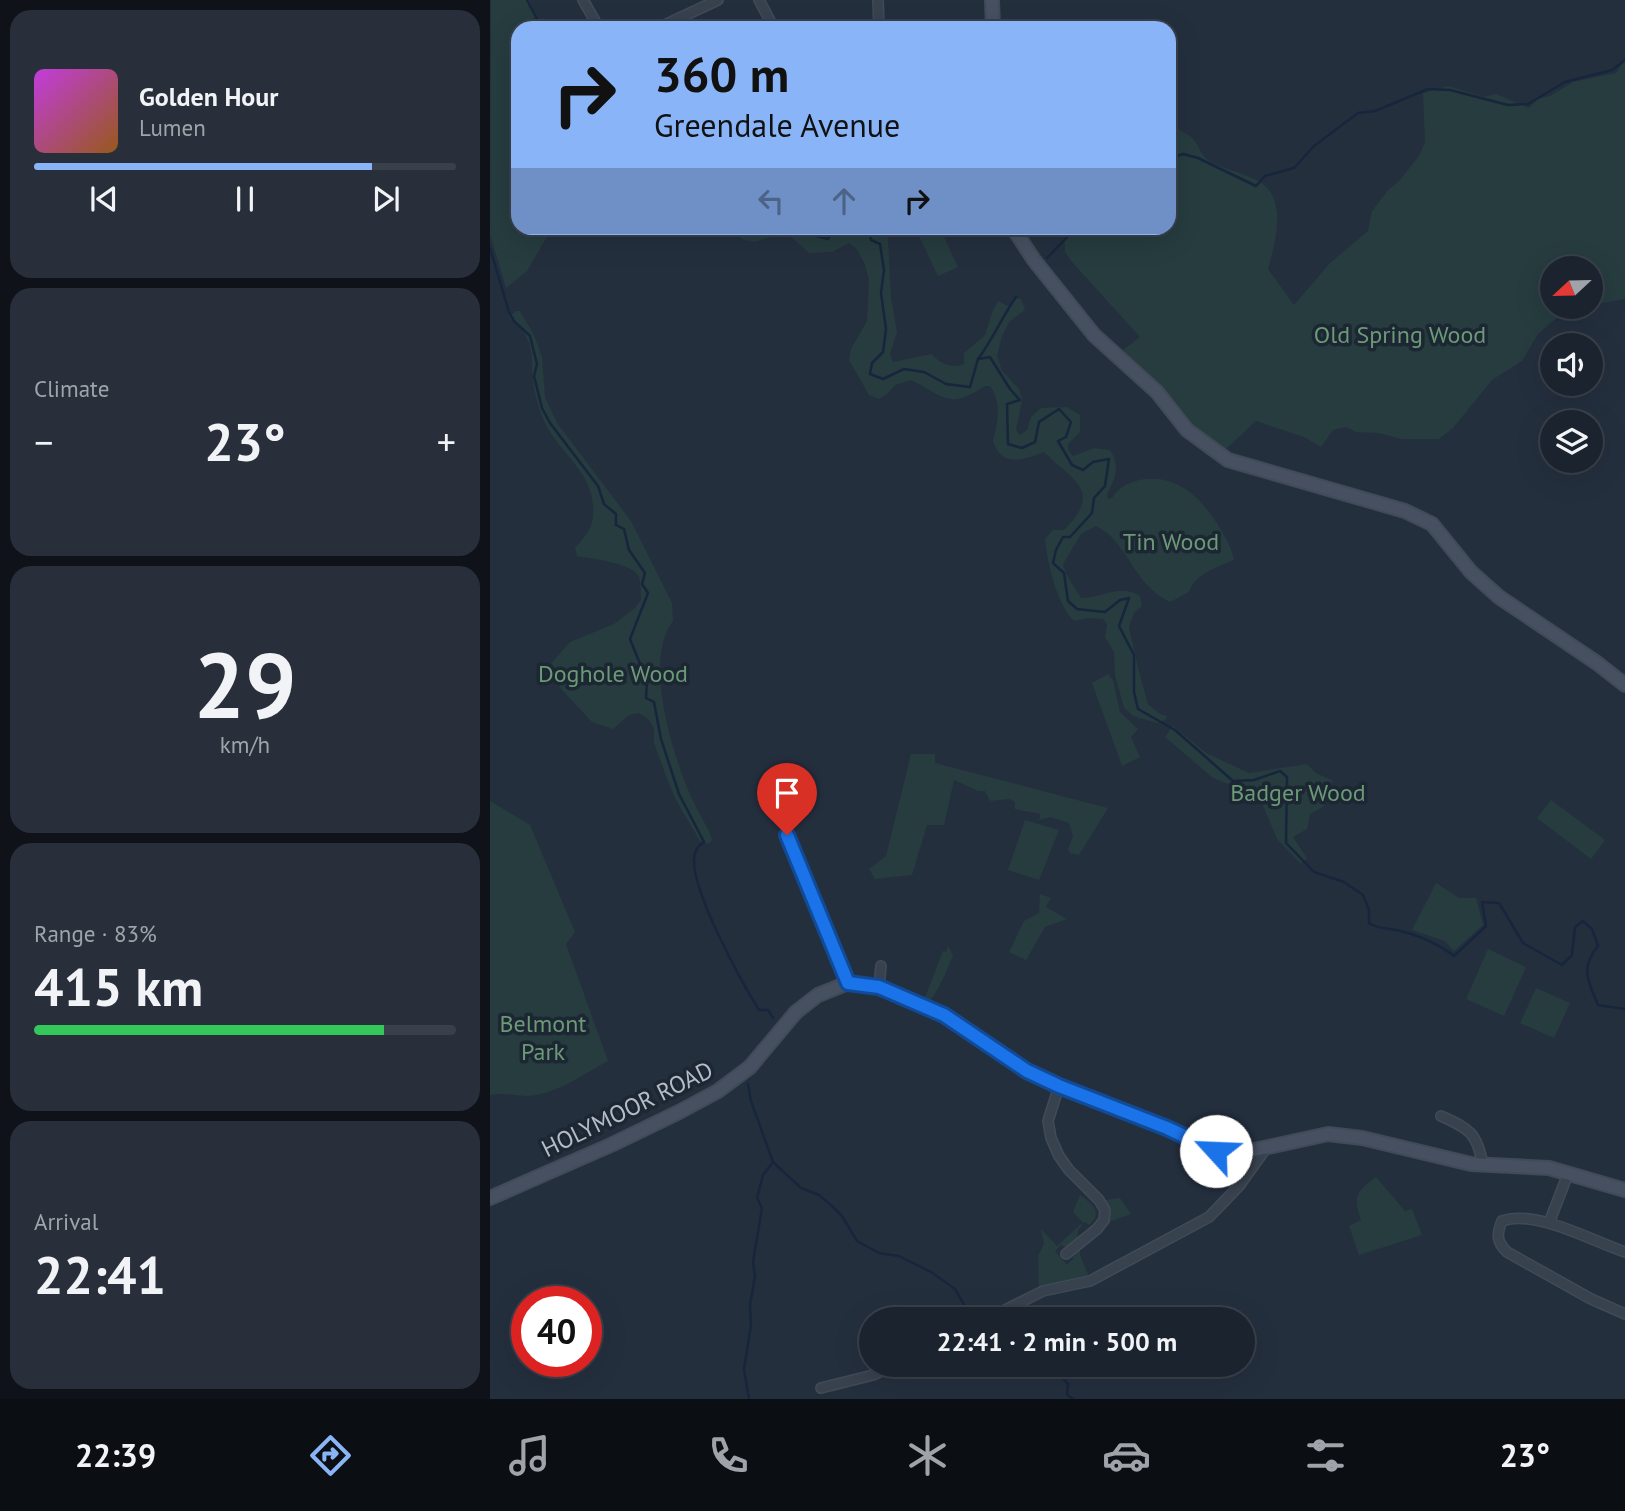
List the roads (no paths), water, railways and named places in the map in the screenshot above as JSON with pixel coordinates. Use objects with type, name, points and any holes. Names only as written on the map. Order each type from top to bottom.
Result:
[{"type":"street","points":[[583,0],[595,21]]},
{"type":"street","points":[[673,21],[718,0]]},
{"type":"street","points":[[759,0],[770,21]]},
{"type":"street","points":[[878,0],[879,21]]},
{"type":"street","points":[[992,0],[993,21]]},
{"type":"street","points":[[1018,235],[1034,260],[1094,335],[1157,392],[1188,430],[1228,460],[1405,511],[1426,520],[1443,535],[1471,572],[1494,593],[1625,685]]},
{"type":"street","points":[[787,835],[848,983],[879,987],[944,1015],[1027,1071],[1059,1086],[1167,1128],[1216,1151],[1245,1152],[1328,1134],[1362,1138],[1471,1164],[1549,1168],[1625,1190]]},
{"type":"street","points":[[879,987],[881,966]]},
{"type":"street","name":"HOLYMOOR ROAD","points":[[490,1197],[613,1144],[718,1091],[750,1067],[796,1012],[818,995],[848,983]]},
{"type":"street","points":[[1059,1086],[1048,1121],[1051,1138],[1059,1156],[1080,1184],[1099,1200],[1105,1210],[1104,1220],[1097,1229],[1066,1254]]},
{"type":"street","points":[[1441,1116],[1467,1128],[1480,1147],[1483,1165]]},
{"type":"street","points":[[1011,1307],[1044,1291],[1077,1285],[1111,1271],[1209,1217],[1239,1186],[1268,1146]]},
{"type":"street","points":[[1549,1223],[1568,1174]]},
{"type":"street","points":[[1625,1252],[1549,1223],[1511,1218],[1502,1221],[1497,1231],[1499,1243],[1519,1258],[1591,1299],[1625,1314]]},
{"type":"street","points":[[821,1388],[869,1377]]},
{"type":"waterway","points":[[527,0],[538,21]]},
{"type":"waterway","points":[[1176,156],[1183,154],[1198,158],[1256,186],[1265,176],[1294,168],[1314,146],[1358,113],[1375,111],[1428,89],[1450,90],[1508,105],[1528,104],[1565,82],[1612,70],[1625,60]]},
{"type":"waterway","points":[[813,235],[828,239],[831,235]]},
{"type":"waterway","points":[[870,235],[871,240],[880,244],[884,270],[881,293],[886,329],[883,352],[872,363],[870,374],[883,379],[904,369],[924,372],[946,384],[970,387],[978,359],[990,357],[1020,400],[1007,404],[1008,444],[1022,448],[1035,442],[1039,422],[1059,409],[1071,422],[1066,437],[1058,441],[1072,465],[1083,470],[1093,462],[1109,459],[1105,486],[1094,498],[1092,513],[1070,537],[1063,537],[1053,563],[1064,573],[1068,601],[1077,609],[1105,612],[1120,600],[1129,598],[1119,626],[1134,655],[1134,692],[1138,709],[1175,730],[1233,781],[1254,780],[1280,771],[1287,777],[1286,843],[1314,872],[1344,882],[1363,895],[1369,910],[1369,923],[1419,937],[1454,956],[1486,926],[1482,902],[1499,903],[1523,943],[1562,965],[1572,955],[1575,927],[1583,921],[1592,929],[1598,946],[1587,968],[1598,1005],[1625,1009]]},
{"type":"waterway","points":[[1047,258],[1069,235]]},
{"type":"waterway","points":[[490,248],[509,312],[514,321],[530,336],[537,364],[534,376],[542,408],[550,423],[598,486],[604,504],[616,514],[616,525],[624,529],[629,550],[645,573],[642,584],[648,593],[630,639],[647,681],[646,698],[654,702],[661,739],[679,794],[704,842],[695,854],[695,874],[719,936],[751,997],[759,1010],[768,1010],[773,1018]]},
{"type":"waterway","points":[[978,359],[1016,297]]},
{"type":"waterway","points":[[748,1084],[751,1101],[773,1162],[763,1175],[757,1198],[762,1208],[753,1262],[755,1276],[750,1305],[751,1325],[744,1369],[749,1399]]},
{"type":"waterway","points":[[773,1162],[801,1188],[819,1195],[832,1206],[842,1216],[857,1241],[879,1253],[899,1256],[931,1272],[955,1289],[965,1307]]},
{"type":"waterway","points":[[1062,1377],[1068,1384],[1067,1395],[1073,1399]]},
{"type":"park label","name":"Old Spring Wood","points":[[1400,334]]},
{"type":"park label","name":"Tin Wood","points":[[1171,541]]},
{"type":"park label","name":"Doghole Wood","points":[[613,673]]},
{"type":"park label","name":"Badger Wood","points":[[1298,792]]},
{"type":"park label","name":"Belmont Park","points":[[543,1037]]}]
